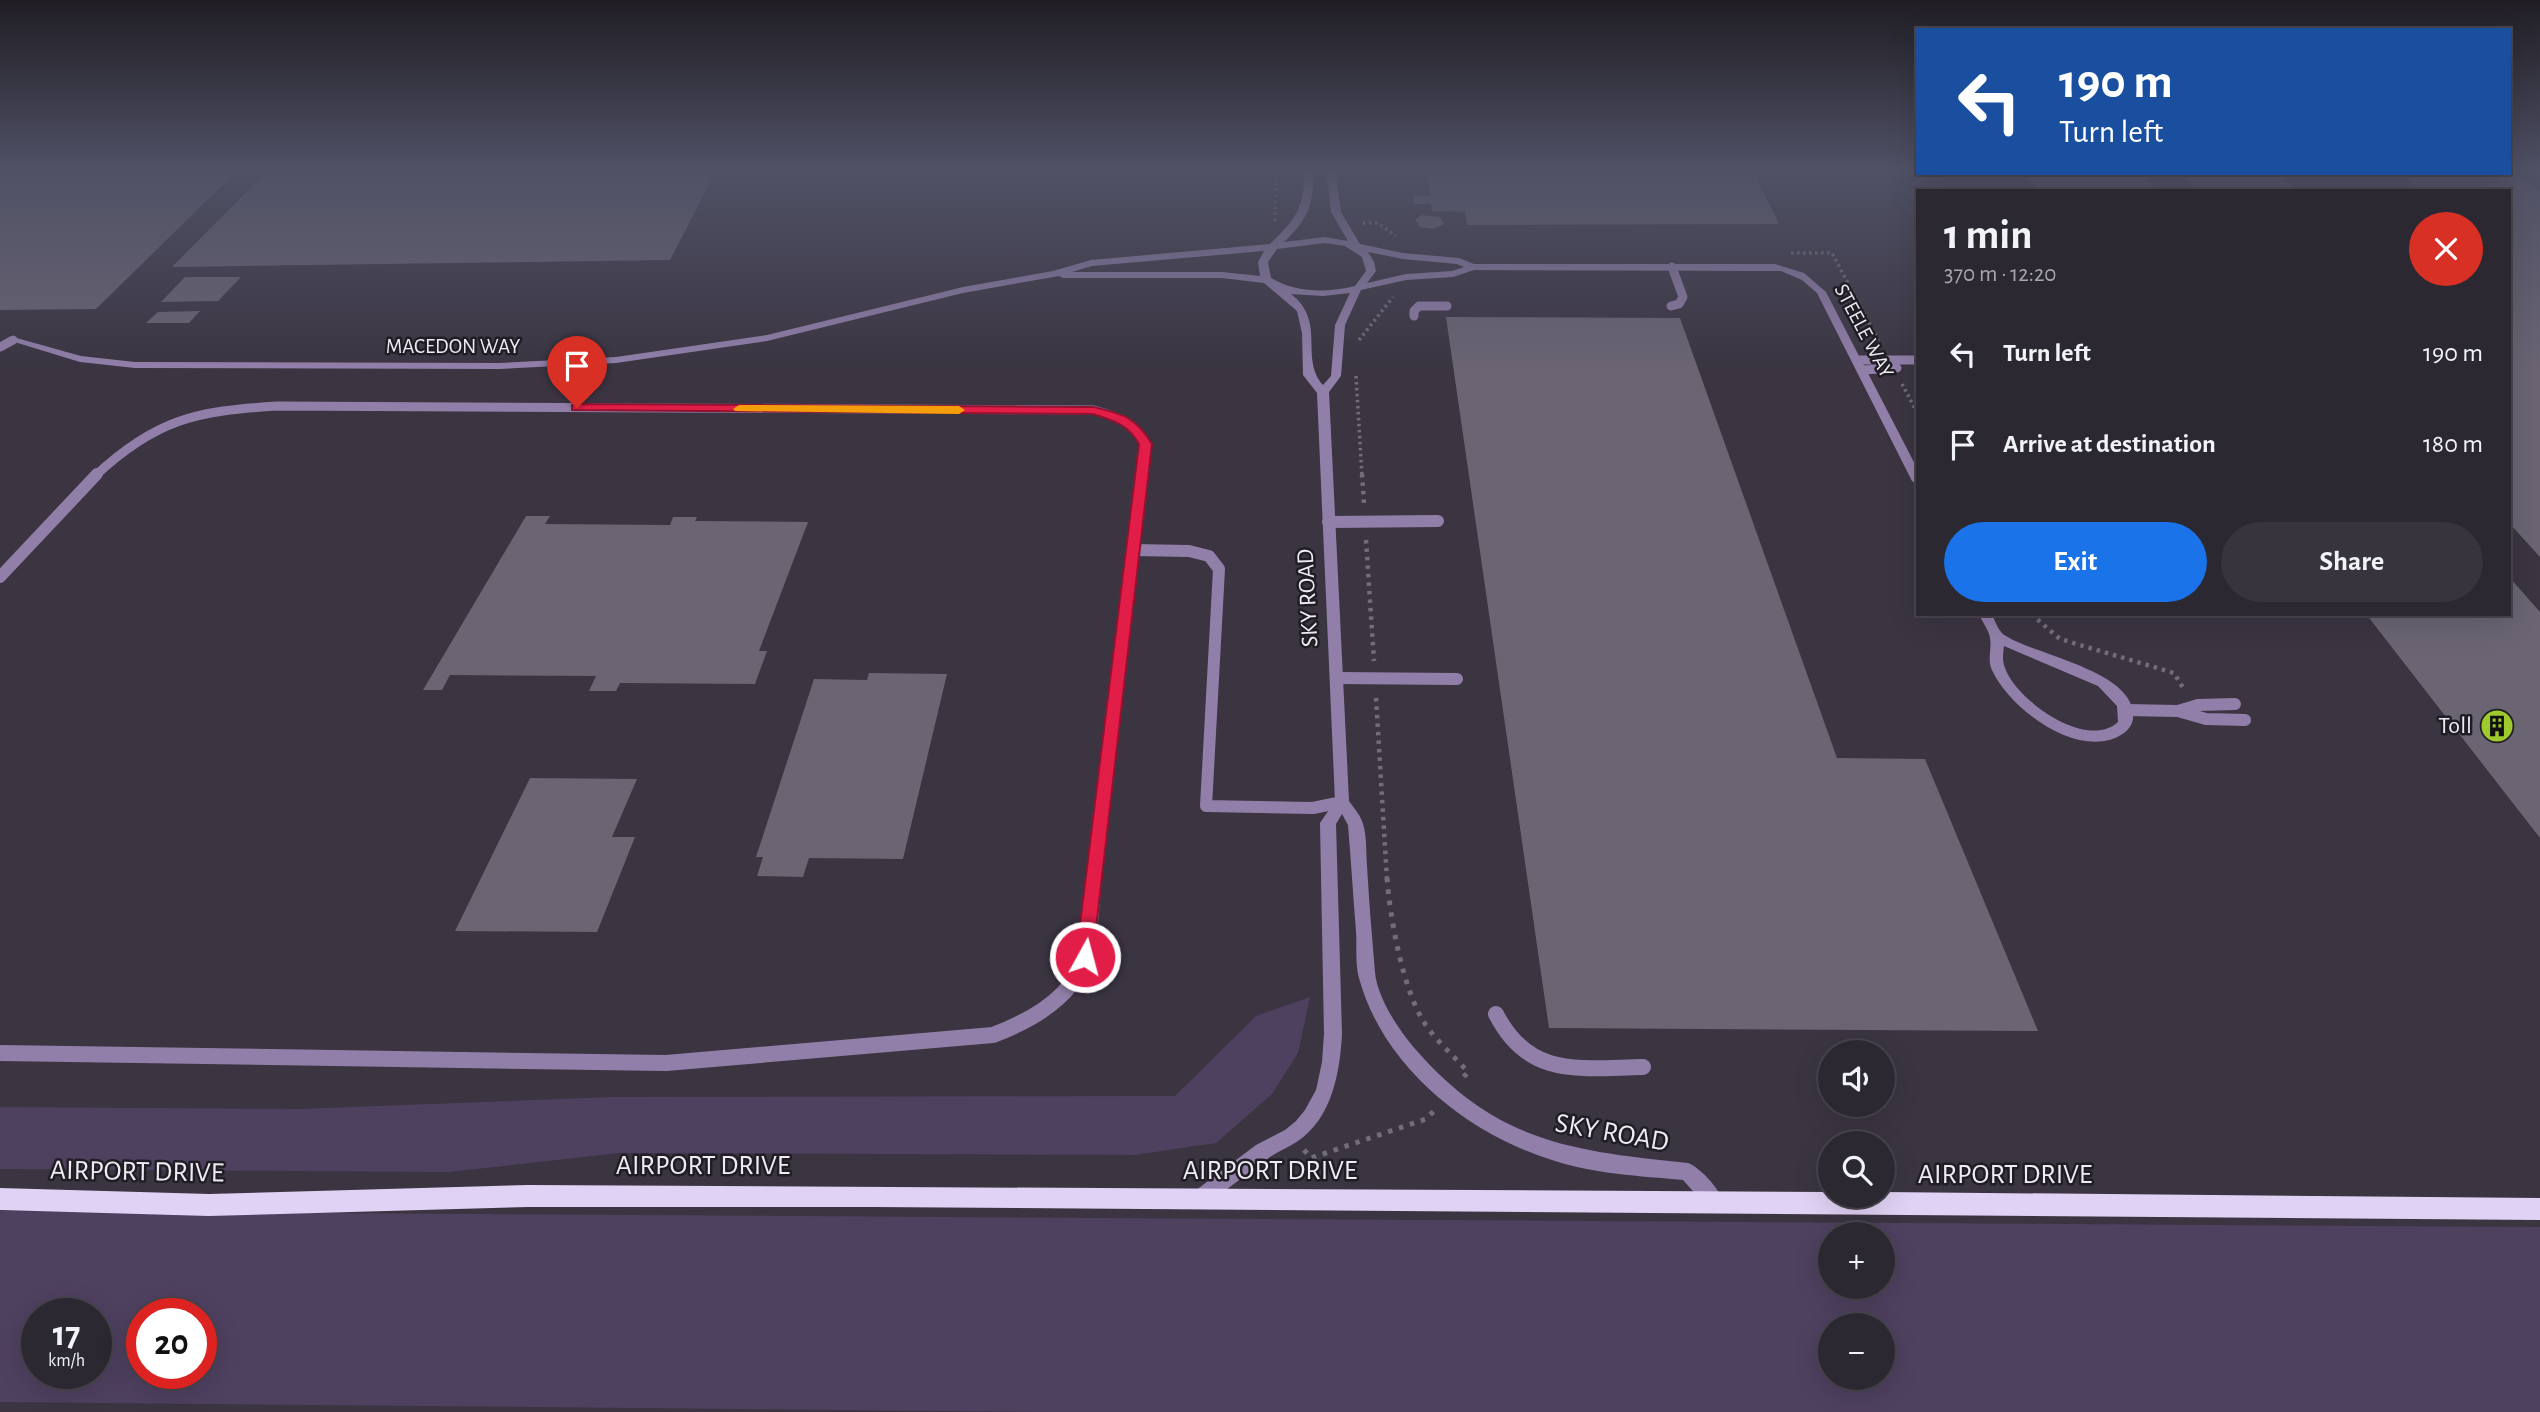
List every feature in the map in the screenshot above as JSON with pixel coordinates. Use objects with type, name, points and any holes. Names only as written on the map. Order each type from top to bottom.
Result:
[{"type":"main road","name":"AIRPORT DRIVE","points":[[0,1199],[209,1205],[528,1196],[874,1196],[2540,1209]]},
{"type":"street","points":[[1269,282],[1264,274],[1263,263],[1273,247],[1286,235]]},
{"type":"street","points":[[1350,235],[1358,247]]},
{"type":"street","name":"MACEDON WAY","points":[[13,340],[80,359],[135,365],[429,366],[569,363],[670,354],[767,338],[950,293],[1055,274],[1091,263],[1325,240],[1358,247]]},
{"type":"street","name":"STEELE WAY","points":[[1358,247],[1411,257],[1460,261],[1473,267]]},
{"type":"street","name":"SKY ROAD","points":[[1322,392],[1336,376],[1340,325],[1358,288],[1371,271],[1368,258],[1358,247]]},
{"type":"street","name":"STEELE WAY","points":[[1358,288],[1406,277],[1453,274],[1473,267],[1775,267],[1801,274],[1821,292],[1916,477]]},
{"type":"street","name":"MACEDON WAY","points":[[1055,274],[1222,275],[1315,293],[1358,288]]},
{"type":"street","name":"SKY ROAD","points":[[1269,282],[1292,299],[1301,310],[1309,346],[1308,375],[1322,392],[1342,802],[1356,824],[1367,977],[1384,1019],[1401,1045],[1448,1096],[1506,1133],[1553,1152],[1602,1163],[1688,1172],[1715,1202]]},
{"type":"street","points":[[1986,616],[1997,638],[1997,666],[2015,694],[2036,713],[2056,725],[2083,734],[2106,735],[2120,730],[2126,721],[2126,710],[2116,694],[2102,681],[1997,638]]},
{"type":"street","name":"SKY ROAD","points":[[1198,1200],[1275,1142],[1291,1136],[1310,1117],[1324,1093],[1332,1066],[1328,823],[1342,802]]},
{"type":"lane","points":[[1671,306],[1679,304],[1683,297],[1672,267]]},
{"type":"lane","points":[[1415,316],[1414,310],[1419,306],[1447,306]]},
{"type":"lane","points":[[0,346],[13,340]]},
{"type":"lane","points":[[1860,365],[1916,360]]},
{"type":"lane","points":[[1860,365],[1916,368]]},
{"type":"lane","points":[[0,576],[108,463],[139,439],[189,416],[277,406],[1094,410],[1127,420],[1146,444],[1085,957],[1072,983],[1051,1006],[1026,1023],[993,1034],[666,1063],[0,1052]]},
{"type":"lane","points":[[1328,522],[1438,521]]},
{"type":"lane","points":[[1133,550],[1189,551],[1209,556],[1219,569],[1206,806],[1313,808],[1342,802]]},
{"type":"lane","points":[[1337,678],[1457,679]]},
{"type":"lane","points":[[2178,711],[2194,706],[2235,705]]},
{"type":"lane","points":[[2126,710],[2178,711],[2206,719],[2245,720]]},
{"type":"lane","points":[[1496,1014],[1502,1032],[1514,1047],[1530,1057],[1563,1066],[1643,1067]]},
{"type":"path","points":[[1359,348],[1360,337],[1394,296],[1409,290],[1406,277]]},
{"type":"path","points":[[1291,1136],[1311,1158],[1426,1119],[1468,1072],[1422,1020],[1409,987],[1390,909],[1356,372]]},
{"type":"path","points":[[2033,616],[2060,639],[2174,673],[2194,706]]},
{"type":"shaded area","points":[[1310,997],[1298,1053],[1272,1094],[1216,1143],[1134,1155],[619,1153],[449,1172],[0,1169],[0,1107],[299,1109],[611,1097],[1175,1096],[1256,1016]]},
{"type":"shaded area","points":[[0,1211],[1818,1222],[1818,1299],[1895,1299],[1895,1223],[2540,1227],[2540,1412],[1054,1412],[0,1402]]},
{"type":"building","points":[[0,235],[172,235],[96,309],[0,310]]},
{"type":"building","points":[[204,235],[683,235],[670,260],[172,267]]},
{"type":"building","points":[[2511,235],[2540,235],[2540,557],[2511,525]]},
{"type":"building","points":[[185,277],[241,277],[218,301],[161,302]]},
{"type":"building","points":[[200,311],[189,323],[146,323],[158,312]]},
{"type":"building","points":[[1446,317],[1680,318],[1837,758],[1925,759],[2038,1031],[1549,1028]]},
{"type":"building","points":[[526,516],[550,516],[545,524],[670,525],[673,517],[697,517],[695,521],[808,522],[759,651],[767,651],[755,684],[620,683],[616,691],[589,691],[596,676],[450,675],[442,690],[423,690]]},
{"type":"building","name":"Toll","points":[[2511,579],[2540,612],[2540,838],[2368,616],[2511,616]]},
{"type":"building","points":[[869,673],[947,674],[903,859],[809,858],[803,877],[757,876],[763,857],[756,857],[814,679],[867,680]]},
{"type":"building","points":[[530,778],[637,779],[612,837],[635,837],[597,932],[455,931]]},
{"type":"slow traffic","points":[[739,409],[959,410]]},
{"type":"place","name":"Toll","points":[[2497,726]]},
{"type":"route","points":[[577,408],[1094,410],[1127,420],[1138,431],[1146,444],[1085,957]]}]
